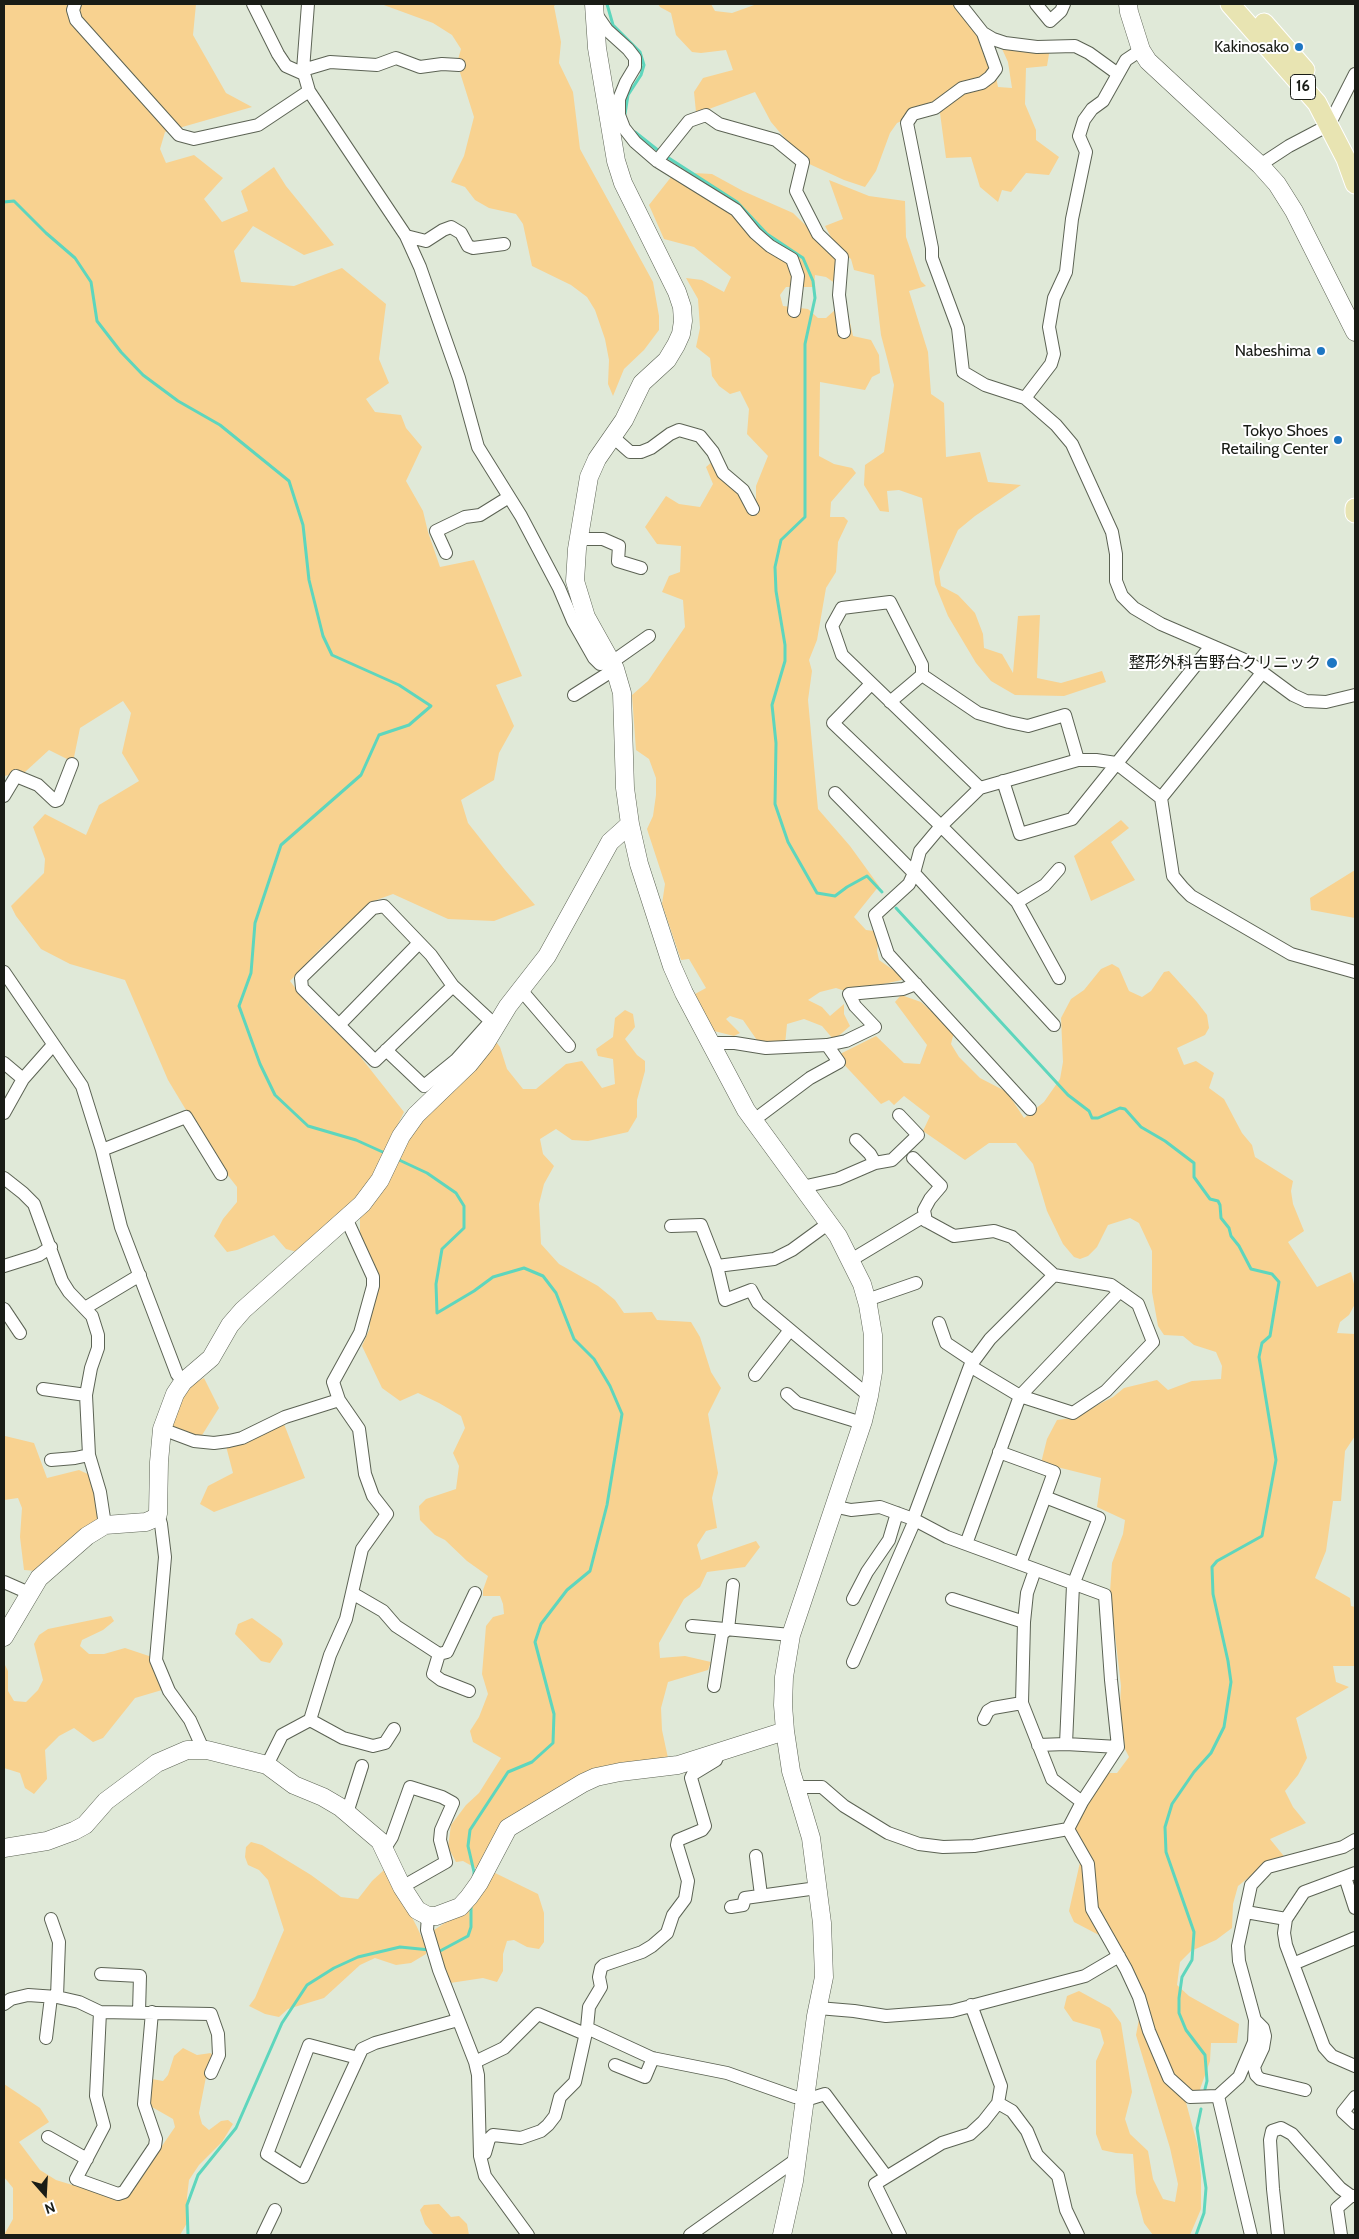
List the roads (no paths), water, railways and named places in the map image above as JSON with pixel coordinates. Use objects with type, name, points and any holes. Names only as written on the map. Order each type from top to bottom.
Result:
[{"type":"main road","name":"16","points":[[1230,4],[1333,119],[1355,184]]},
{"type":"main road","name":"16","points":[[1246,4],[1285,46],[1355,152]]},
{"type":"main road","points":[[1355,508],[1355,513]]},
{"type":"street","points":[[74,4],[73,10],[76,20],[179,135],[194,139],[258,125],[308,92]]},
{"type":"street","points":[[253,4],[286,66],[304,72],[330,62],[377,65],[396,58],[420,67],[442,64],[459,65]]},
{"type":"street","points":[[308,4],[304,72],[308,92],[406,236],[430,291],[459,378],[478,447],[509,497],[559,588],[567,611],[594,658],[600,664],[614,665]]},
{"type":"street","points":[[960,4],[983,34],[996,69],[982,83],[962,88],[935,108],[913,114],[907,123],[932,248],[932,258],[958,328],[963,372],[985,385],[1025,398],[1056,425],[1072,444],[1112,532],[1116,554],[1116,581],[1122,596],[1134,608],[1161,624],[1247,661],[1293,695],[1306,700],[1326,702],[1355,695]]},
{"type":"street","points":[[1036,4],[1050,21],[1061,11],[1064,4]]},
{"type":"street","points":[[1128,4],[1141,50],[1157,71],[1260,165],[1277,184],[1294,211],[1355,332]]},
{"type":"street","points":[[594,7],[606,30],[628,49],[635,58],[636,67],[626,82],[619,99],[619,115],[624,128],[635,142],[657,161],[736,210],[755,233],[770,246],[792,259],[798,276],[794,311]]},
{"type":"street","points":[[594,7],[597,48],[616,161],[623,183],[677,292],[682,307],[683,321],[681,334],[667,360],[642,383],[613,437],[597,459],[589,477],[578,540],[575,581],[578,596],[586,618],[614,665],[624,705],[625,788],[630,824],[639,864],[672,966],[684,994],[731,1084],[754,1120],[829,1223],[851,1260],[867,1300],[874,1354],[869,1396],[862,1423],[790,1635],[784,1677],[784,1731],[796,1787],[811,1838],[824,1958],[824,1977],[804,2098],[797,2159],[788,2214],[782,2235]]},
{"type":"street","points":[[983,34],[993,39],[1013,44],[1037,47],[1076,46],[1118,74]]},
{"type":"street","points":[[1025,398],[1051,364],[1054,354],[1049,327],[1054,298],[1066,272],[1072,219],[1086,152],[1079,136],[1084,120],[1092,109],[1103,101],[1126,60],[1141,50]]},
{"type":"street","points":[[1260,165],[1333,119],[1355,74]]},
{"type":"street","points":[[657,161],[689,121],[706,115],[718,124],[776,140],[803,162],[796,191],[818,234],[842,257],[839,295],[844,332]]},
{"type":"street","points":[[406,236],[426,241],[451,227],[461,233],[468,246],[473,248],[504,244]]},
{"type":"street","points":[[613,437],[630,452],[641,452],[651,448],[670,434],[679,430],[700,436],[713,452],[723,473],[743,490],[753,508]]},
{"type":"street","points":[[446,553],[436,531],[465,517],[480,515],[509,497]]},
{"type":"street","points":[[578,540],[603,539],[618,546],[618,561],[641,568]]},
{"type":"street","points":[[890,702],[922,675],[922,665],[890,602],[842,608],[832,626],[842,655],[871,684],[980,788]]},
{"type":"street","points":[[574,695],[649,636]]},
{"type":"street","points":[[1003,781],[1020,834],[1072,819],[1211,646]]},
{"type":"street","points":[[1161,798],[1262,673]]},
{"type":"street","points":[[922,675],[978,712],[1009,722],[1028,726],[1065,715],[1078,760]]},
{"type":"street","points":[[871,684],[833,723],[1017,902],[1059,978]]},
{"type":"street","points":[[1030,1109],[888,954],[875,915],[909,884],[920,851],[941,826],[980,788],[1078,760],[1116,763],[1161,798],[1173,876],[1191,896],[1291,954],[1355,972]]},
{"type":"street","points":[[4,796],[16,776],[38,785],[55,801],[58,800],[72,764]]},
{"type":"street","points":[[835,793],[914,873],[1054,1025]]},
{"type":"street","points":[[386,1050],[424,1086],[456,1060],[493,1023],[547,956],[610,842],[630,824]]},
{"type":"street","points":[[1017,902],[1045,885],[1059,869]]},
{"type":"street","points":[[453,986],[375,1061],[302,988],[301,978],[373,908],[384,906],[431,955],[453,986],[493,1023]]},
{"type":"street","points":[[339,1026],[419,943]]},
{"type":"street","points":[[4,972],[82,1086],[102,1150],[121,1227],[177,1374],[183,1382]]},
{"type":"street","points":[[710,1043],[735,1043],[766,1048],[827,1046],[846,1041],[875,1027],[855,1006],[849,994],[903,989],[916,984]]},
{"type":"street","points":[[521,990],[569,1046]]},
{"type":"street","points":[[203,1749],[190,1720],[169,1691],[156,1660],[165,1558],[158,1514],[159,1462],[162,1429],[173,1400],[183,1382],[211,1358],[230,1325],[243,1310],[362,1204],[380,1180],[401,1136],[416,1115],[469,1064],[485,1044],[493,1023]]},
{"type":"street","points":[[4,1114],[23,1079],[53,1045]]},
{"type":"street","points":[[754,1120],[810,1078],[839,1062],[827,1046]]},
{"type":"street","points":[[4,1063],[23,1079]]},
{"type":"street","points":[[802,1187],[848,1176],[875,1163],[892,1160],[918,1135],[899,1115]]},
{"type":"street","points":[[102,1150],[186,1117],[221,1174]]},
{"type":"street","points":[[856,1140],[870,1154],[875,1163]]},
{"type":"street","points":[[913,1158],[941,1186],[924,1210],[926,1221]]},
{"type":"street","points":[[4,1178],[23,1192],[34,1204],[62,1281],[69,1292],[92,1316],[98,1335],[98,1348],[91,1368],[86,1395],[88,1455],[100,1492],[105,1525]]},
{"type":"street","points":[[266,1765],[282,1735],[310,1720],[330,1655],[346,1619],[362,1549],[387,1514],[373,1496],[365,1474],[359,1429],[339,1400],[333,1382],[360,1333],[373,1286],[373,1278],[346,1218]]},
{"type":"street","points":[[851,1260],[921,1218],[954,1236],[994,1231],[1012,1237],[1054,1274],[1111,1285],[1120,1291],[1138,1304],[1153,1342],[1106,1391],[1073,1413],[1020,1396],[971,1364],[946,1343],[939,1323]]},
{"type":"street","points":[[717,1266],[774,1258],[792,1250],[829,1223]]},
{"type":"street","points":[[671,1226],[701,1225],[717,1266],[725,1300],[751,1290],[758,1303],[869,1396]]},
{"type":"street","points":[[4,1266],[39,1254],[51,1247]]},
{"type":"street","points":[[854,1662],[914,1520],[971,1364],[990,1339],[1054,1274]]},
{"type":"street","points":[[85,1308],[140,1275]]},
{"type":"street","points":[[867,1300],[916,1283]]},
{"type":"street","points":[[966,1544],[1020,1396],[1120,1291]]},
{"type":"street","points":[[4,1309],[20,1332]]},
{"type":"street","points":[[754,1375],[790,1330]]},
{"type":"street","points":[[44,1389],[86,1395]]},
{"type":"street","points":[[787,1394],[797,1403],[862,1423]]},
{"type":"street","points":[[162,1429],[194,1442],[214,1443],[229,1441],[242,1438],[285,1417],[339,1400]]},
{"type":"street","points":[[999,1452],[1054,1472],[1020,1564]]},
{"type":"street","points":[[51,1460],[88,1455]]},
{"type":"street","points":[[1045,1497],[1099,1518],[1073,1585],[1066,1744]]},
{"type":"street","points":[[833,1506],[851,1510],[880,1507],[914,1520],[947,1537],[1073,1585],[1105,1595],[1110,1680],[1118,1747],[1082,1802],[1068,1829]]},
{"type":"street","points":[[853,1599],[867,1572],[889,1540],[897,1513]]},
{"type":"street","points":[[4,1636],[29,1593],[48,1569],[87,1536],[105,1525],[146,1522],[158,1514]]},
{"type":"street","points":[[1035,1570],[1027,1593],[1024,1622],[1022,1703],[1052,1779],[1082,1802]]},
{"type":"street","points":[[4,1582],[29,1593]]},
{"type":"street","points":[[714,1686],[722,1634],[728,1629],[733,1584]]},
{"type":"street","points":[[352,1593],[383,1611],[396,1626],[439,1654],[446,1652],[475,1593]]},
{"type":"street","points":[[952,1599],[1024,1622]]},
{"type":"street","points":[[692,1626],[790,1635]]},
{"type":"street","points":[[439,1654],[433,1674],[441,1680],[470,1691]]},
{"type":"street","points":[[984,1719],[988,1711],[994,1708],[1022,1703]]},
{"type":"street","points":[[310,1720],[344,1738],[373,1746],[385,1743],[394,1729]]},
{"type":"street","points":[[427,1923],[460,1907],[479,1883],[508,1828],[575,1787],[596,1777],[678,1765],[784,1731]]},
{"type":"street","points":[[1038,1745],[1066,1744],[1118,1747]]},
{"type":"street","points":[[4,1848],[47,1842],[74,1831],[85,1825],[106,1801],[144,1772],[173,1755],[187,1750],[203,1749],[266,1765],[294,1786],[323,1797],[347,1813],[375,1835],[385,1848],[402,1887],[427,1923],[439,1970],[475,2062],[478,2075],[480,2156],[485,2176],[528,2235]]},
{"type":"street","points":[[480,2156],[485,2153],[493,2135],[521,2138],[548,2125],[555,2116],[560,2097],[575,2082],[589,2007],[601,1987],[599,1977],[601,1968],[604,1965],[642,1952],[667,1933],[674,1915],[685,1899],[688,1881],[677,1845],[678,1840],[702,1830],[705,1826],[691,1778],[693,1774],[716,1760],[719,1752]]},
{"type":"street","points":[[347,1813],[362,1766]]},
{"type":"street","points":[[385,1848],[392,1837],[410,1787],[442,1797],[453,1803],[441,1830],[440,1840],[446,1862],[402,1887]]},
{"type":"street","points":[[796,1787],[822,1787],[844,1806],[888,1833],[919,1844],[943,1847],[974,1846],[1068,1829]]},
{"type":"street","points":[[1068,1829],[1088,1864],[1092,1909],[1119,1956],[1139,1997],[1149,2031],[1169,2078],[1190,2097],[1218,2096],[1239,2077],[1254,2042],[1255,2020],[1239,1961],[1238,1946],[1251,1885],[1268,1867],[1344,1847],[1355,1840]]},
{"type":"street","points":[[756,1856],[761,1895]]},
{"type":"street","points":[[1355,1908],[1350,1875],[1304,1892],[1286,1919],[1284,1933],[1293,1964],[1324,2047],[1332,2056],[1355,2066]]},
{"type":"street","points":[[731,1907],[742,1905],[745,1898],[817,1888]]},
{"type":"street","points":[[1246,1912],[1286,1919]]},
{"type":"street","points":[[46,2038],[54,1997],[59,1942],[51,1918]]},
{"type":"street","points":[[1293,1964],[1355,1938]]},
{"type":"street","points":[[818,2008],[886,2016],[952,2012],[971,2005],[1085,1976],[1119,1956]]},
{"type":"street","points":[[101,1974],[140,1976],[139,2012]]},
{"type":"street","points":[[4,2004],[11,1999],[28,1995],[54,1997],[79,2002],[100,2012],[211,2014],[218,2034],[219,2056],[211,2073]]},
{"type":"street","points":[[900,2235],[875,2184],[942,2143],[970,2134],[983,2122],[998,2103],[1001,2086],[971,2005]]},
{"type":"street","points":[[100,2012],[96,2096],[104,2126],[76,2179],[118,2194],[124,2192],[155,2146],[156,2139],[144,2104],[152,2012]]},
{"type":"street","points":[[475,2062],[504,2048],[538,2014],[653,2058],[727,2073],[795,2097],[804,2098],[825,2094],[886,2176]]},
{"type":"street","points":[[358,2058],[309,2045],[267,2154],[303,2176],[358,2058],[362,2049],[375,2043],[458,2020]]},
{"type":"street","points":[[1255,2020],[1263,2028],[1264,2036],[1264,2048],[1254,2067],[1256,2075],[1260,2079],[1305,2090]]},
{"type":"street","points":[[615,2064],[645,2077],[653,2058]]},
{"type":"street","points":[[1218,2096],[1251,2235]]},
{"type":"street","points":[[1355,2097],[1343,2112],[1355,2124]]},
{"type":"street","points":[[998,2103],[1012,2111],[1027,2131],[1037,2155],[1058,2176],[1066,2210],[1078,2235]]},
{"type":"street","points":[[1278,2235],[1270,2140],[1272,2131],[1281,2128],[1292,2134],[1327,2176],[1353,2196],[1337,2208],[1341,2235]]},
{"type":"street","points":[[48,2137],[87,2159]]},
{"type":"street","points":[[690,2235],[797,2159]]},
{"type":"street","points":[[263,2235],[275,2210]]},
{"type":"waterway","points":[[607,4],[613,25],[640,52],[644,65],[641,75],[628,95],[625,114]]},
{"type":"waterway","points":[[635,132],[659,151]]},
{"type":"waterway","points":[[664,155],[737,202],[767,234],[803,258],[813,281],[815,298],[805,344],[805,517],[781,540],[775,567],[776,591],[785,645],[785,661],[772,705],[776,743],[775,804],[788,842],[817,893],[835,896],[867,876],[882,892]]},
{"type":"waterway","points":[[4,202],[14,201],[46,233],[75,258],[91,282],[97,321],[121,352],[143,375],[178,401],[220,425],[289,481],[303,525],[309,580],[323,636],[332,655],[399,685],[431,706],[409,725],[379,735],[361,775],[281,845],[255,923],[251,973],[239,1006],[260,1064],[275,1095],[308,1126],[356,1140],[387,1154]]},
{"type":"waterway","points":[[896,908],[1068,1095],[1089,1111],[1092,1118],[1098,1118],[1120,1108],[1125,1109],[1141,1127],[1165,1141],[1194,1163],[1194,1177],[1210,1199],[1218,1201],[1221,1218],[1229,1228],[1231,1236],[1239,1246],[1251,1269],[1272,1274],[1279,1282],[1270,1336],[1262,1343],[1259,1357],[1276,1460],[1262,1536],[1217,1561],[1212,1567],[1213,1594],[1231,1682],[1224,1727],[1211,1753],[1194,1772],[1172,1804],[1165,1827],[1166,1852],[1194,1932],[1192,1960],[1182,1977],[1179,2013],[1186,2030],[1205,2055],[1207,2081],[1205,2089]]},
{"type":"waterway","points":[[397,1159],[427,1173],[456,1193],[464,1206],[464,1228],[442,1249],[436,1284],[437,1313],[474,1291],[493,1277],[524,1268],[543,1276],[556,1293],[574,1339],[594,1359],[610,1386],[622,1414],[607,1505],[590,1571],[567,1590],[541,1624],[535,1642],[554,1714],[553,1743],[532,1762],[508,1772],[470,1830],[468,1846],[474,1877]]},
{"type":"waterway","points":[[436,1951],[440,1951],[468,1936],[471,1927],[471,1906]]},
{"type":"waterway","points":[[188,2235],[187,2205],[198,2175],[236,2128],[282,2023],[307,1985],[334,1968],[358,1957],[400,1947],[430,1950]]},
{"type":"waterway","points":[[1196,2235],[1204,2213],[1206,2188],[1197,2128],[1201,2109]]},
{"type":"place","name":"Kakinosako","points":[[1299,47]]},
{"type":"place","name":"Nabeshima","points":[[1321,351]]},
{"type":"place","name":"Tokyo Shoes Retailing Center","points":[[1338,440]]},
{"type":"place","name":"整形外科吉野台クリニック","points":[[1332,663]]}]
